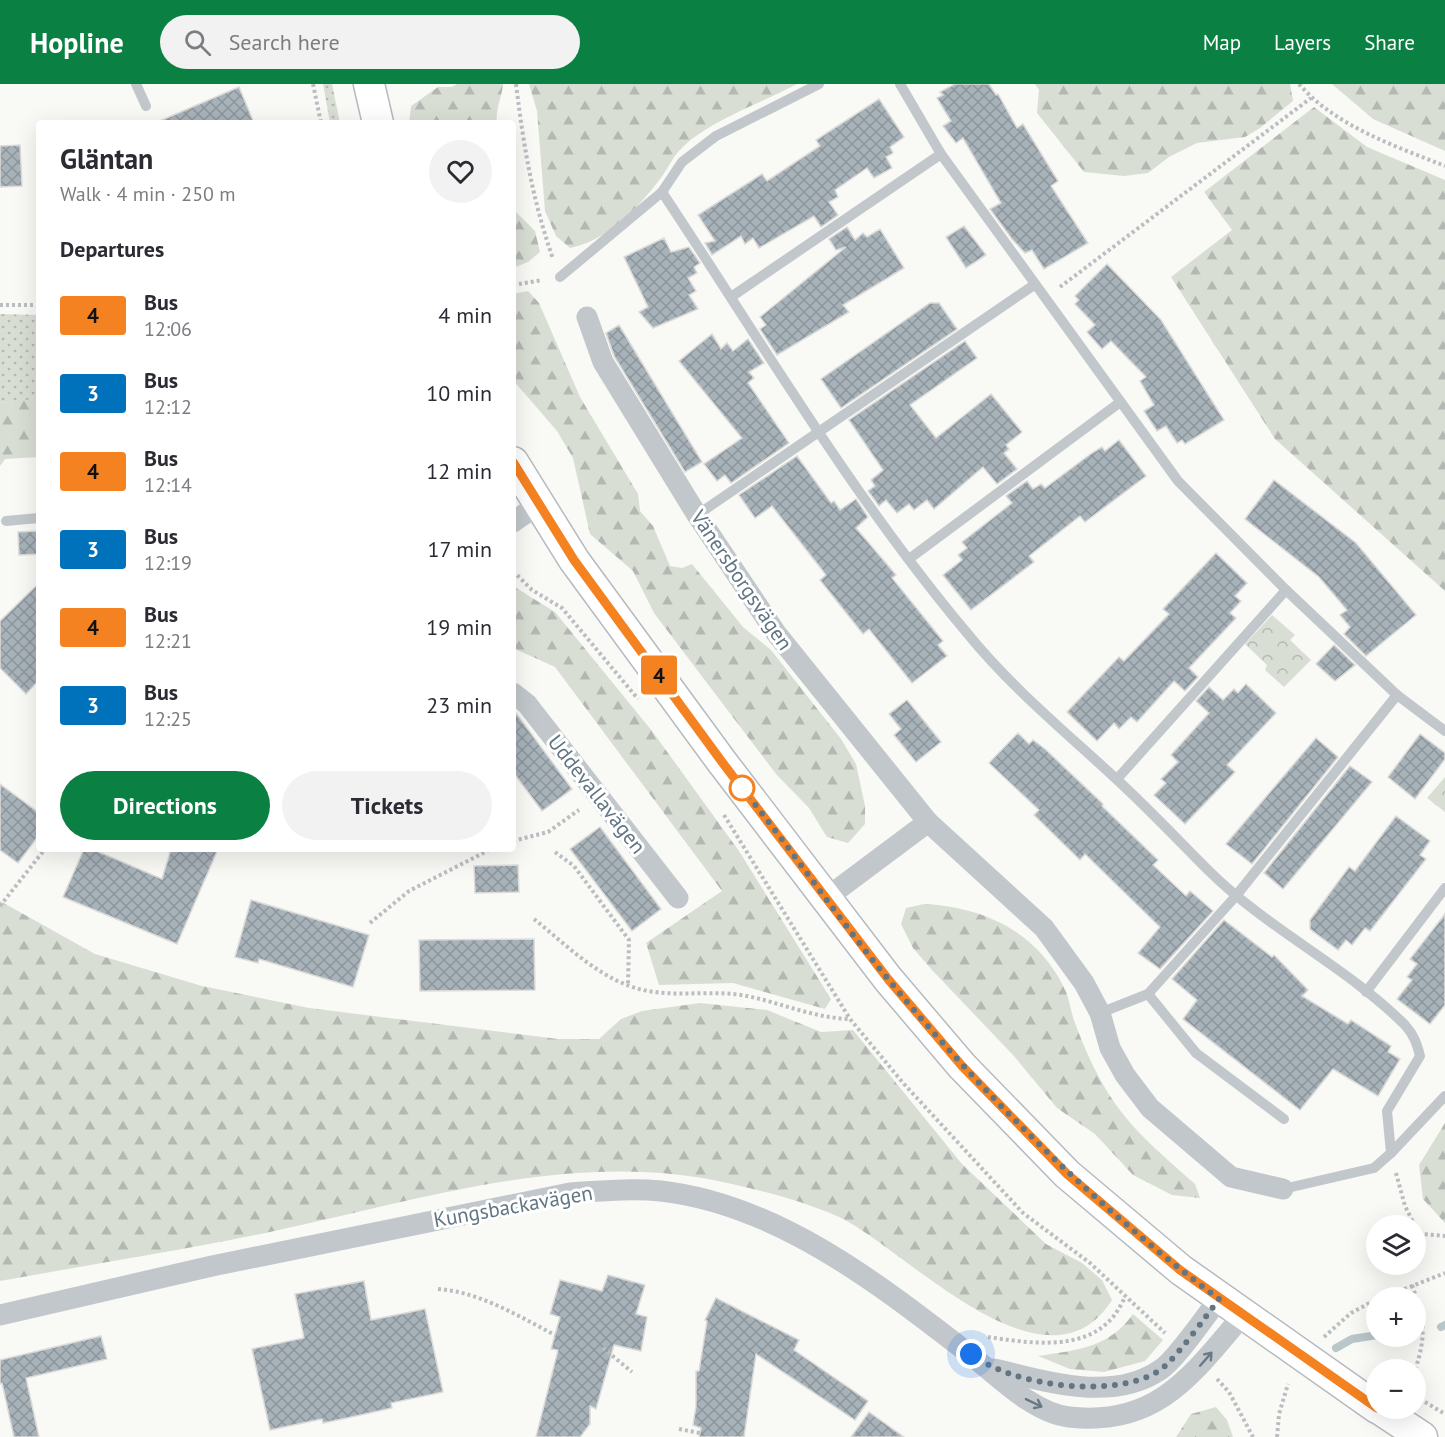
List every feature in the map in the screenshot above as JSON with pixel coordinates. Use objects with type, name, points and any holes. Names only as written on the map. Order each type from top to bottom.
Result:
[{"type":"street","points":[[369,84],[377,120]]},
{"type":"street","name":"Vänersborgsvägen","points":[[587,317],[603,362],[697,515],[776,633],[928,822],[1044,928],[1084,983],[1100,1013],[1110,1048],[1125,1075],[1150,1108],[1231,1177],[1283,1189]]},
{"type":"street","points":[[516,467],[574,560],[825,899],[888,979],[1009,1117],[1067,1174],[1180,1270],[1366,1400]]},
{"type":"street","points":[[516,520],[539,504]]},
{"type":"street","name":"Uddevallavägen","points":[[516,695],[527,704],[678,898]]},
{"type":"street","points":[[825,899],[928,822]]},
{"type":"street","name":"Kungsbackavägen","points":[[0,1315],[212,1266],[548,1197],[623,1189],[662,1191],[705,1200],[763,1218],[856,1271],[937,1329],[1028,1401],[1066,1417],[1103,1418],[1147,1408],[1180,1387],[1231,1307]]},
{"type":"street","name":"Kungsbackavägen","points":[[987,1367],[1062,1385],[1094,1387],[1131,1384],[1161,1369],[1231,1307]]},
{"type":"street","points":[[1394,1419],[1422,1437]]},
{"type":"lane","points":[[136,84],[146,106]]},
{"type":"lane","points":[[560,278],[662,192],[682,162],[716,136],[819,84]]},
{"type":"lane","points":[[900,84],[941,154],[1119,403],[1178,481],[1286,590],[1397,695],[1445,731]]},
{"type":"lane","points":[[731,297],[941,154]]},
{"type":"lane","points":[[662,192],[816,431],[909,559],[984,652],[1023,693],[1117,779],[1235,897],[1366,992],[1406,1026],[1416,1041],[1419,1056],[1387,1111],[1391,1153]]},
{"type":"lane","points":[[697,515],[816,431],[1034,285]]},
{"type":"lane","points":[[909,559],[1119,403]]},
{"type":"lane","points":[[6,521],[36,518]]},
{"type":"lane","points":[[1117,779],[1286,590]]},
{"type":"lane","points":[[1100,1013],[1148,994],[1235,897],[1397,695]]},
{"type":"lane","points":[[1366,992],[1445,888]]},
{"type":"lane","points":[[1148,994],[1196,1053],[1284,1119]]},
{"type":"lane","points":[[1283,1189],[1374,1168],[1445,1096]]},
{"type":"path","points":[[313,84],[320,120]]},
{"type":"path","points":[[516,84],[524,154],[536,207],[560,278],[516,285]]},
{"type":"path","points":[[1299,84],[1311,98],[1377,139],[1445,166]]},
{"type":"path","points":[[1044,299],[1311,98]]},
{"type":"path","points":[[0,305],[36,305]]},
{"type":"path","points":[[516,839],[548,832],[599,796]]},
{"type":"path","points":[[0,906],[43,852]]},
{"type":"path","points":[[370,923],[409,891],[485,852]]},
{"type":"path","points":[[555,852],[574,866],[629,940],[628,985]]},
{"type":"path","points":[[534,919],[588,963],[611,978],[628,985],[652,992],[730,994],[821,1016],[850,1019]]},
{"type":"path","points":[[1391,1153],[1410,1215]]},
{"type":"path","points":[[1426,1234],[1445,1236]]},
{"type":"path","points":[[1407,1287],[1445,1273]]},
{"type":"path","points":[[1412,1285],[1423,1318],[1423,1346],[1419,1359]]},
{"type":"path","points":[[438,1289],[460,1291],[483,1300],[555,1335]]},
{"type":"path","points":[[937,1329],[1017,1340],[1068,1342],[1092,1332],[1113,1318],[1125,1297]]},
{"type":"path","points":[[1322,1338],[1351,1313],[1366,1305]]},
{"type":"path","points":[[603,1348],[632,1371]]},
{"type":"path","points":[[1277,1437],[1279,1414],[1288,1384]]},
{"type":"path","points":[[1426,1403],[1445,1414]]},
{"type":"path","points":[[679,1429],[700,1433]]},
{"type":"green space","points":[[323,84],[332,84],[339,120],[329,120]]},
{"type":"green space","points":[[457,84],[503,84],[497,120],[409,120],[411,106],[438,87],[452,87]]},
{"type":"green space","points":[[529,84],[797,84],[720,121],[692,139],[676,155],[645,198],[622,220],[597,238],[570,248],[556,236],[545,211],[537,111]]},
{"type":"green space","points":[[1035,84],[1290,84],[1293,101],[1245,137],[1197,143],[1169,157],[1148,173],[1124,176],[1084,172],[1037,113],[1039,90]]},
{"type":"green space","points":[[1332,84],[1445,84],[1445,151],[1373,119]]},
{"type":"green space","points":[[1314,107],[1367,147],[1445,180],[1445,591],[1275,439],[1171,277],[1232,230],[1204,192]]},
{"type":"green space","points":[[516,212],[535,231],[540,252],[528,262],[516,267]]},
{"type":"green space","points":[[528,291],[539,303],[580,397],[638,494],[640,511],[653,526],[670,566],[682,568],[692,564],[743,627],[771,650],[841,739],[856,764],[865,806],[865,824],[848,843],[827,837],[809,808],[776,774],[654,613],[633,571],[590,534],[573,458],[557,431],[516,383],[516,293]]},
{"type":"green space","points":[[0,314],[36,315],[36,400],[0,403]]},
{"type":"green space","points":[[36,399],[36,457],[5,459],[0,466],[0,403]]},
{"type":"green space","points":[[516,588],[555,612],[652,731],[739,851],[831,999],[825,1009],[733,983],[659,985],[646,943],[722,891],[555,667],[516,649]]},
{"type":"green space","points":[[1272,615],[1295,635],[1290,640],[1311,660],[1284,687],[1265,670],[1267,665],[1245,644]]},
{"type":"green space","points":[[1445,777],[1445,812],[1427,798]]},
{"type":"green space","points":[[0,901],[95,954],[202,986],[309,1008],[558,1039],[599,1039],[621,1019],[642,1011],[700,1003],[767,1010],[821,1032],[853,1030],[962,1164],[1046,1244],[1082,1263],[1102,1280],[1112,1300],[1084,1328],[1051,1335],[1014,1328],[976,1309],[839,1217],[786,1198],[732,1184],[675,1174],[618,1172],[561,1174],[504,1182],[448,1192],[244,1237],[0,1281]]},
{"type":"green space","points":[[924,904],[947,906],[989,918],[1026,939],[1041,954],[1055,971],[1066,992],[1084,1045],[1097,1074],[1111,1097],[1132,1125],[1195,1184],[1200,1198],[1172,1195],[1133,1175],[1095,1134],[1057,1108],[1013,1055],[913,948],[901,924],[906,908]]},
{"type":"green space","points":[[1445,1123],[1445,1223],[1423,1199],[1419,1165]]},
{"type":"green space","points":[[1133,1314],[1163,1340],[1145,1361],[1104,1372],[1070,1369],[1038,1356],[1079,1349],[1103,1341],[1124,1325]]},
{"type":"green space","points":[[1216,1407],[1227,1420],[1233,1437],[1176,1437],[1191,1414]]},
{"type":"building","points":[[955,84],[989,84],[996,95],[998,94],[1017,128],[1023,124],[1058,181],[1051,186],[1088,243],[1044,269],[1032,250],[1025,253],[1012,239],[990,209],[1001,203],[963,138],[956,143],[943,126],[951,121],[937,98],[943,95],[940,92]]},
{"type":"building","points":[[239,87],[253,120],[162,120]]},
{"type":"building","points":[[879,99],[904,137],[890,147],[893,153],[886,157],[892,168],[874,178],[867,168],[835,190],[838,197],[829,202],[838,215],[821,227],[814,216],[759,248],[753,238],[745,244],[741,236],[712,255],[705,243],[715,241],[698,215],[762,174],[767,181],[820,146],[816,140]]},
{"type":"building","points":[[20,145],[22,186],[0,187],[0,146]]},
{"type":"building","points":[[964,226],[986,255],[966,268],[946,237]]},
{"type":"building","points":[[847,227],[855,240],[863,233],[867,237],[880,229],[904,268],[843,305],[849,312],[777,355],[760,329],[766,325],[760,317],[846,247],[836,250],[829,239]]},
{"type":"building","points":[[664,238],[671,252],[689,247],[700,263],[694,267],[697,273],[688,278],[696,291],[689,295],[698,309],[653,328],[639,312],[648,307],[624,257]]},
{"type":"building","points":[[1107,264],[1161,320],[1224,420],[1185,444],[1182,440],[1177,443],[1166,426],[1157,431],[1144,411],[1154,405],[1140,381],[1146,377],[1111,341],[1102,349],[1087,332],[1095,325],[1075,304],[1079,300],[1075,296]]},
{"type":"building","points":[[930,303],[939,303],[957,329],[841,408],[821,379]]},
{"type":"building","points":[[619,325],[702,462],[685,472],[614,356],[606,333]]},
{"type":"building","points":[[712,334],[721,349],[727,343],[733,351],[748,339],[764,363],[749,372],[754,378],[748,383],[789,443],[731,483],[725,475],[717,481],[704,464],[742,438],[679,361]]},
{"type":"building","points":[[965,341],[977,358],[910,405],[936,438],[991,394],[1022,432],[1006,445],[1009,449],[1004,453],[1017,469],[997,484],[983,467],[934,509],[927,500],[914,510],[909,504],[897,513],[886,500],[879,506],[868,491],[875,486],[871,480],[883,470],[849,420]]},
{"type":"building","points":[[1119,440],[1146,476],[1085,522],[1080,516],[1029,556],[1034,562],[971,610],[943,575],[962,560],[958,555],[967,548],[962,542],[1012,503],[1006,496],[1027,481],[1033,489],[1041,484],[1045,488],[1092,453],[1102,447],[1105,451]]},
{"type":"building","points":[[797,456],[831,503],[834,501],[840,510],[856,499],[868,517],[856,528],[896,575],[892,578],[943,641],[938,645],[947,656],[912,683],[869,629],[863,634],[820,580],[826,575],[772,506],[755,518],[739,495]]},
{"type":"building","points":[[1274,480],[1356,543],[1416,615],[1366,656],[1344,634],[1350,627],[1340,615],[1347,610],[1319,577],[1245,519]]},
{"type":"building","points":[[36,531],[36,554],[19,555],[18,532]]},
{"type":"building","points":[[1216,553],[1247,583],[1235,596],[1241,601],[1230,613],[1236,618],[1189,668],[1198,677],[1185,691],[1174,681],[1137,722],[1131,717],[1119,729],[1114,723],[1097,741],[1067,712],[1119,657],[1124,661],[1169,614],[1163,609]]},
{"type":"building","points":[[36,586],[36,683],[26,694],[0,668],[0,621]]},
{"type":"building","points":[[1334,645],[1355,665],[1335,681],[1316,664]]},
{"type":"building","points":[[1246,684],[1276,713],[1227,765],[1235,772],[1185,824],[1154,795],[1166,783],[1161,779],[1178,762],[1171,755],[1209,713],[1196,701],[1209,687],[1223,700],[1234,689],[1238,693]]},
{"type":"building","points":[[907,700],[941,742],[916,762],[894,735],[901,729],[889,714]]},
{"type":"building","points":[[516,713],[572,789],[542,811],[516,776]]},
{"type":"building","points":[[1018,733],[1029,744],[1033,740],[1045,749],[1103,804],[1102,806],[1158,860],[1153,865],[1186,896],[1190,891],[1213,911],[1160,969],[1138,953],[1160,927],[1085,854],[1080,860],[1034,815],[1039,810],[989,763]]},
{"type":"building","points":[[1420,734],[1445,753],[1445,759],[1415,799],[1388,777]]},
{"type":"building","points":[[1316,738],[1338,757],[1252,864],[1226,844]]},
{"type":"building","points":[[1350,766],[1372,782],[1283,889],[1264,873]]},
{"type":"building","points":[[0,784],[36,811],[36,839],[18,863],[0,850]]},
{"type":"building","points":[[1396,816],[1430,841],[1420,855],[1426,859],[1370,931],[1365,928],[1352,945],[1346,940],[1338,950],[1310,929],[1310,920],[1349,867],[1355,871]]},
{"type":"building","points":[[600,827],[661,909],[632,931],[570,849]]},
{"type":"building","points":[[83,852],[99,852],[162,879],[170,852],[217,852],[177,944],[63,897]]},
{"type":"building","points":[[518,865],[519,892],[475,893],[474,866]]},
{"type":"building","points":[[251,900],[369,935],[353,987],[259,959],[258,963],[235,957]]},
{"type":"building","points":[[1445,914],[1445,1005],[1430,1024],[1397,999],[1412,980],[1407,977],[1417,964],[1410,959]]},
{"type":"building","points":[[1224,920],[1272,957],[1274,955],[1308,990],[1302,996],[1348,1024],[1351,1020],[1391,1046],[1388,1052],[1400,1059],[1378,1096],[1333,1069],[1300,1110],[1183,1019],[1197,1000],[1172,979]]},
{"type":"building","points":[[534,939],[535,990],[420,991],[419,940]]},
{"type":"building","points":[[608,1275],[645,1285],[636,1314],[647,1317],[641,1351],[614,1345],[596,1409],[590,1406],[590,1424],[580,1437],[536,1437],[558,1350],[551,1349],[560,1317],[550,1314],[560,1280],[602,1291]]},
{"type":"building","points":[[364,1281],[371,1320],[425,1309],[443,1392],[391,1403],[392,1408],[347,1418],[323,1423],[322,1419],[270,1430],[252,1349],[304,1338],[295,1294]]},
{"type":"building","points":[[716,1298],[799,1340],[794,1350],[868,1401],[855,1420],[756,1354],[744,1437],[699,1437],[701,1428],[693,1425],[696,1406],[696,1371],[699,1371],[707,1321],[705,1320]]},
{"type":"building","points":[[101,1336],[107,1359],[26,1378],[39,1437],[14,1437],[2,1383],[0,1384],[0,1360]]},
{"type":"building","points":[[869,1412],[904,1437],[851,1437]]},
{"type":"waterway","points":[[1441,1327],[1445,1325]]},
{"type":"waterway","points":[[1336,1348],[1352,1339],[1366,1337]]},
{"type":"bus line","name":"4","points":[[516,467],[574,560],[722,762],[888,979],[962,1066],[1009,1117],[1067,1174],[1180,1270],[1366,1401]]},
{"type":"route","points":[[742,788],[888,979],[1009,1117],[1067,1174],[1180,1270],[1219,1299],[1161,1369],[1131,1384],[1094,1387],[1062,1385],[987,1367],[971,1354]]}]
